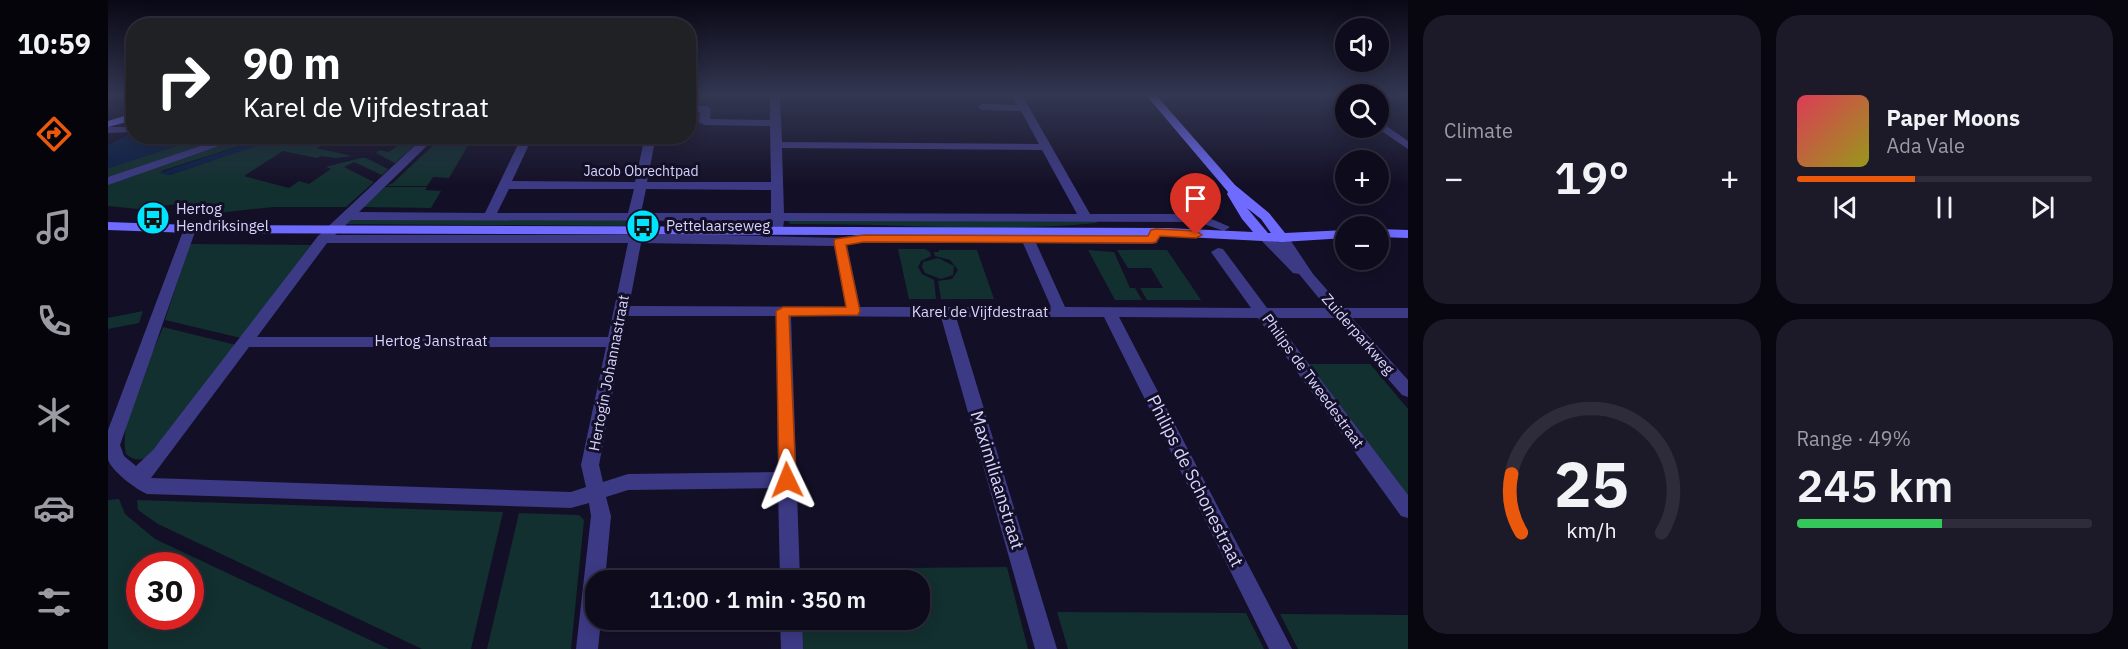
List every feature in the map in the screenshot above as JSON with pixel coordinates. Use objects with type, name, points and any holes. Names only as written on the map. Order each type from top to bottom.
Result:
[{"type":"street","points":[[776,125],[778,235]]},
{"type":"street","points":[[1034,125],[1085,217]]},
{"type":"street","name":"Zuiderparkweg","points":[[1177,125],[1231,188],[1265,216],[1269,232],[1408,391]]},
{"type":"street","points":[[108,130],[126,130]]},
{"type":"street","points":[[1389,131],[1408,146]]},
{"type":"street","points":[[108,181],[218,144]]},
{"type":"street","points":[[136,479],[159,455],[328,234],[424,144]]},
{"type":"street","points":[[490,215],[524,144]]},
{"type":"street","points":[[634,216],[649,144]]},
{"type":"street","points":[[776,146],[1046,147]]},
{"type":"street","name":"Jacob Obrechtpad","points":[[505,185],[777,186]]},
{"type":"street","points":[[348,216],[1200,218],[1224,227]]},
{"type":"street","points":[[108,225],[328,234],[635,239],[778,235],[840,242],[864,238],[1028,239],[1269,232],[1335,233]]},
{"type":"street","points":[[328,234],[1158,235],[1224,227],[1269,232]]},
{"type":"street","points":[[190,229],[111,445],[117,461],[147,486],[243,491],[571,500],[628,482],[787,480]]},
{"type":"street","points":[[1389,233],[1408,234]]},
{"type":"street","name":"Hertogin Johannastraat","points":[[586,649],[602,516],[590,465],[635,239]]},
{"type":"street","points":[[1028,239],[1060,312]]},
{"type":"street","points":[[840,242],[854,311]]},
{"type":"street","name":"Philips de Tweedestraat","points":[[1218,252],[1408,510]]},
{"type":"street","name":"Karel de Vijfdestraat","points":[[622,311],[1408,313]]},
{"type":"street","points":[[783,311],[790,570]]},
{"type":"street","name":"Maximiliaanstraat","points":[[947,312],[1046,649]]},
{"type":"street","name":"Philips de Schonestraat","points":[[1109,312],[1281,649]]},
{"type":"street","name":"Hertog Janstraat","points":[[246,342],[616,342]]},
{"type":"street","points":[[791,630],[792,649]]},
{"type":"green space","points":[[183,144],[213,144],[108,178],[108,168]]},
{"type":"green space","points":[[223,144],[245,144],[161,171],[170,175],[260,144],[324,144],[317,148],[352,156],[317,158],[283,151],[244,176],[289,188],[299,181],[309,184],[331,169],[326,167],[361,158],[366,158],[388,169],[382,175],[354,162],[344,167],[374,182],[346,207],[273,207],[218,213],[197,212],[177,204],[138,209],[108,206],[108,182]]},
{"type":"green space","points":[[400,144],[415,144],[395,163],[376,153],[379,150],[389,152]]},
{"type":"green space","points":[[435,144],[469,144],[449,178],[433,177],[427,186],[386,186],[393,183]]},
{"type":"green space","points":[[385,187],[427,187],[425,190],[441,191],[431,208],[363,207]]},
{"type":"green space","points":[[344,218],[641,218],[639,226],[340,224]]},
{"type":"green space","points":[[670,218],[755,219],[755,224],[669,226]]},
{"type":"green space","points":[[786,218],[1095,219],[1097,223],[1059,226],[944,227],[790,224]]},
{"type":"green space","points":[[190,244],[311,245],[241,338],[165,320]]},
{"type":"green space","points":[[898,249],[925,249],[930,252],[931,256],[921,261],[918,267],[922,274],[934,280],[936,299],[909,299]]},
{"type":"green space","points":[[939,250],[977,250],[994,299],[941,299],[938,281],[952,279],[958,270],[950,260],[935,256],[934,252],[939,252]]},
{"type":"green space","points":[[1088,250],[1114,252],[1130,288],[1135,288],[1142,300],[1115,300]]},
{"type":"green space","points":[[1117,250],[1167,250],[1201,300],[1147,300],[1140,288],[1163,288],[1151,268],[1128,268]]},
{"type":"green space","points":[[938,258],[954,266],[953,275],[941,279],[925,273],[922,267],[923,262]]},
{"type":"green space","points":[[143,311],[139,323],[108,329],[108,318]]},
{"type":"green space","points":[[163,327],[236,345],[151,456],[135,459],[126,454],[127,424],[137,390]]},
{"type":"green space","points":[[1305,364],[1370,364],[1408,409],[1408,501]]},
{"type":"green space","points":[[119,499],[125,514],[155,539],[183,552],[126,552],[126,630],[204,630],[204,562],[389,649],[108,649],[108,500]]},
{"type":"green space","points":[[137,500],[503,512],[471,649],[422,649],[158,524],[138,510]]},
{"type":"green space","points":[[519,513],[579,515],[584,520],[571,649],[487,649]]},
{"type":"green space","points":[[1007,567],[1028,649],[796,649],[796,630],[930,630],[930,570],[795,569]]},
{"type":"green space","points":[[1057,612],[1246,613],[1264,649],[1068,649]]},
{"type":"green space","points":[[1280,614],[1408,615],[1408,649],[1298,649]]},
{"type":"water","points":[[126,136],[126,144],[183,144],[108,168],[108,145]]},
{"type":"water","points":[[246,144],[262,144],[170,175],[159,173]]},
{"type":"place","name":"Hertog Hendriksingel","points":[[153,218]]},
{"type":"place","name":"Pettelaarseweg","points":[[643,226]]},
{"type":"route","points":[[787,480],[783,311],[854,311],[840,242],[864,238],[1152,240],[1156,232],[1196,235]]}]
